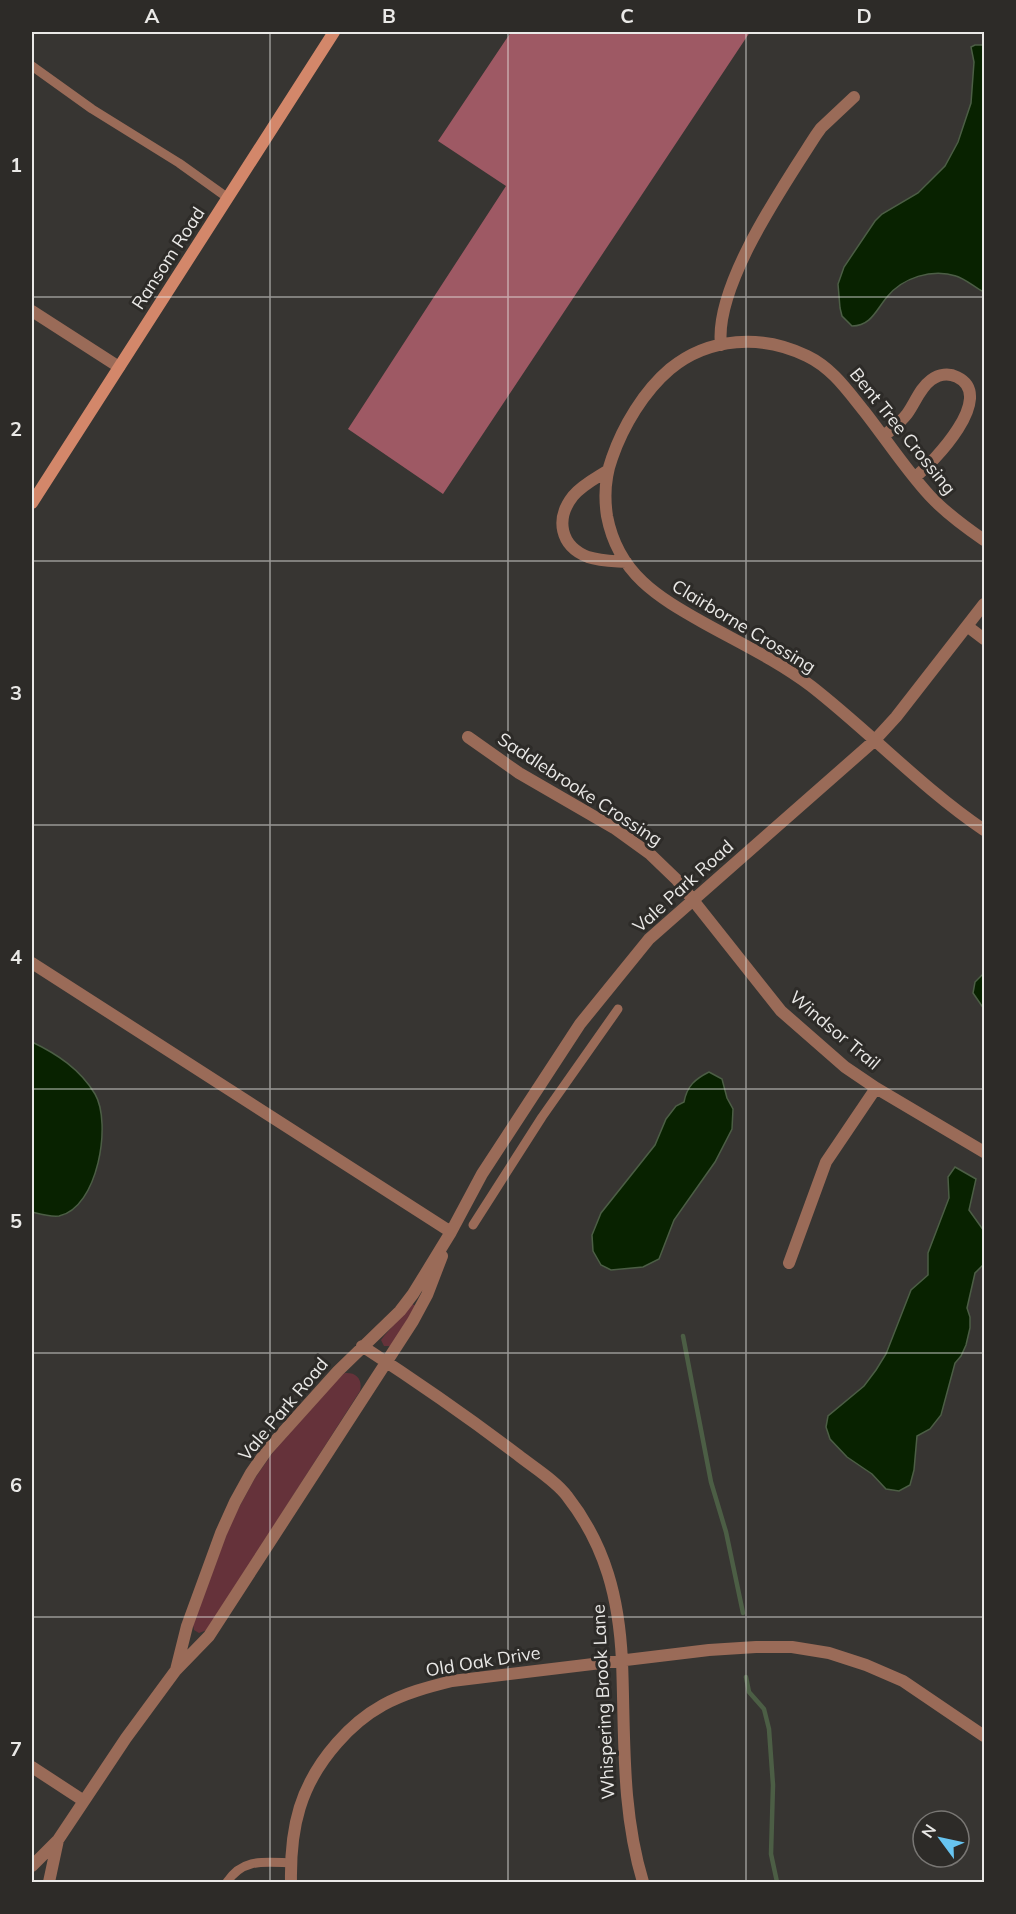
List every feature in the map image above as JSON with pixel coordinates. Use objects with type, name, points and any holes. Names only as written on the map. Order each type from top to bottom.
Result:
[{"type":"main road","name":"Ransom Road","points":[[32,503],[334,32]]},
{"type":"street","points":[[721,345],[722,315],[755,234],[774,200],[821,128],[854,97]]},
{"type":"street","points":[[32,311],[119,367]]},
{"type":"street","name":"Bent Tree Crossing","points":[[721,345],[740,342],[770,343],[807,356],[819,363],[838,379],[941,507],[984,540]]},
{"type":"street","name":"Clairborne Crossing","points":[[721,345],[708,348],[682,360],[661,378],[641,402],[626,428],[607,471],[605,499],[614,541],[626,562],[654,593],[800,678],[954,810],[984,830]]},
{"type":"street","points":[[884,436],[907,414],[931,380],[951,375],[964,381],[968,386],[971,399],[966,413],[940,454],[915,477]]},
{"type":"street","points":[[607,471],[582,487],[573,496],[565,510],[562,524],[565,539],[574,549],[588,556],[626,562]]},
{"type":"street","name":"Vale Park Road","points":[[176,1670],[187,1626],[213,1553],[227,1518],[243,1488],[267,1450],[362,1346],[400,1311],[413,1294],[451,1232],[482,1174],[580,1024],[649,939],[874,741],[896,717],[984,604]]},
{"type":"street","points":[[967,626],[984,639]]},
{"type":"street","name":"Saddlebrooke Crossing","points":[[468,736],[519,773],[632,840],[663,866],[693,901]]},
{"type":"street","name":"Windsor Trail","points":[[693,901],[781,1011],[845,1066],[876,1088],[984,1152]]},
{"type":"street","points":[[32,963],[451,1232]]},
{"type":"street","points":[[789,1263],[826,1162],[876,1088]]},
{"type":"street","name":"Vale Park Road","points":[[32,1866],[58,1840],[126,1738],[176,1670],[209,1636],[413,1321],[427,1295],[451,1232]]},
{"type":"street","name":"Whispering Brook Lane","points":[[362,1346],[476,1423],[566,1494],[586,1524],[602,1556],[615,1596],[622,1661],[625,1785],[631,1833],[643,1882]]},
{"type":"street","name":"Old Oak Drive","points":[[291,1882],[296,1819],[308,1783],[328,1754],[352,1726],[382,1706],[414,1691],[452,1681],[709,1650],[792,1647],[829,1653],[866,1665],[903,1681],[984,1736]]},
{"type":"street","points":[[32,1767],[84,1802]]},
{"type":"street","name":"Vale Park Road","points":[[49,1882],[58,1840]]},
{"type":"lane","points":[[32,66],[92,109],[179,163],[228,198]]},
{"type":"lane","points":[[473,1225],[542,1118],[618,1009]]},
{"type":"lane","points":[[525,1107],[542,1118]]},
{"type":"lane","points":[[227,1882],[235,1871],[247,1864],[291,1863]]},
{"type":"shaded area","points":[[511,32],[750,32],[443,494],[348,429],[506,186],[438,141]]},
{"type":"shaded area","points":[[984,45],[984,292],[956,276],[937,273],[918,276],[893,290],[869,320],[852,326],[842,316],[840,308],[838,284],[844,267],[882,214],[918,193],[945,166],[958,142],[971,103],[974,62],[971,47]]},
{"type":"shaded area","points":[[984,973],[984,1009],[973,993],[975,982]]},
{"type":"shaded area","points":[[32,1042],[59,1057],[75,1070],[89,1085],[100,1107],[101,1143],[92,1182],[83,1198],[72,1210],[59,1216],[32,1212]]},
{"type":"shaded area","points":[[709,1072],[722,1079],[727,1098],[733,1109],[732,1129],[715,1162],[674,1220],[659,1259],[643,1267],[611,1270],[601,1265],[593,1251],[592,1235],[601,1213],[655,1145],[666,1119],[676,1106],[684,1102],[690,1087]]},
{"type":"shaded area","points":[[955,1167],[976,1179],[969,1210],[984,1231],[984,1264],[975,1273],[967,1308],[970,1328],[966,1345],[955,1363],[941,1415],[930,1429],[917,1436],[914,1470],[910,1485],[899,1491],[886,1489],[872,1474],[847,1457],[830,1439],[826,1427],[828,1416],[864,1386],[876,1370],[886,1354],[911,1290],[928,1275],[928,1253],[949,1198],[948,1177]]},
{"type":"shaded area","points":[[412,1304],[416,1306],[391,1346],[384,1346],[381,1340]]},
{"type":"shaded area","points":[[345,1373],[358,1377],[360,1391],[207,1630],[199,1633],[194,1630],[193,1625],[231,1522],[255,1478],[274,1451]]},
{"type":"waterway","points":[[683,1336],[711,1482],[726,1532],[743,1613]]},
{"type":"waterway","points":[[746,1677],[749,1692],[764,1709],[769,1729],[773,1785],[771,1854],[777,1882]]}]
